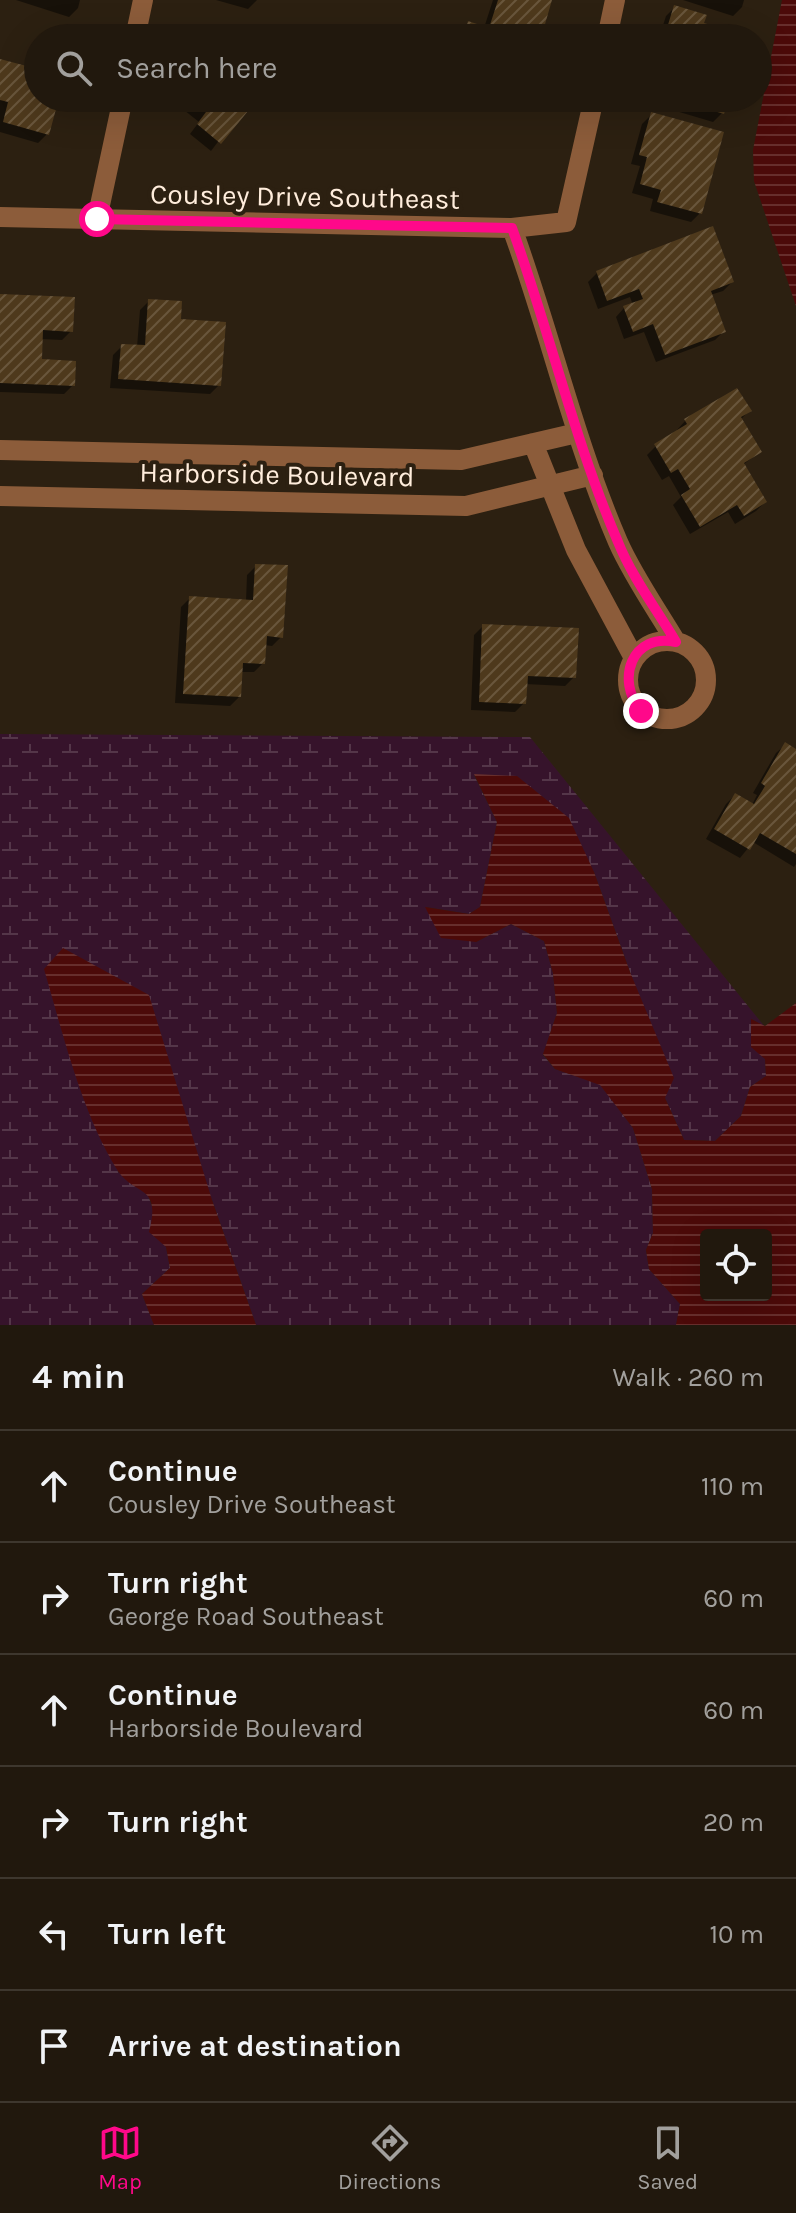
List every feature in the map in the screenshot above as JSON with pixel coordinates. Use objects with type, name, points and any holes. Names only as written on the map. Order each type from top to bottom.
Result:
[{"type":"street","points":[[138,24],[143,0]]},
{"type":"street","points":[[610,24],[615,0]]},
{"type":"street","points":[[97,219],[120,112]]},
{"type":"street","name":"Cousley Drive Southeast","points":[[0,217],[512,228],[566,222],[591,112]]},
{"type":"street","points":[[512,228],[577,433],[619,545],[676,642]]},
{"type":"street","name":"Harborside Boulevard","points":[[0,450],[461,460],[577,433]]},
{"type":"street","points":[[533,443],[576,550],[634,658]]},
{"type":"street","name":"Harborside Boulevard","points":[[0,496],[466,506],[593,475]]},
{"type":"street","points":[[656,642],[676,642],[691,650],[700,659],[706,682],[697,705],[677,718],[652,717],[641,711],[633,702],[627,678],[634,658],[645,647],[656,642]]},
{"type":"green space","points":[[0,734],[530,737],[765,1027],[752,1019],[765,1059],[766,1076],[750,1087],[741,1116],[715,1141],[684,1140],[665,1098],[630,972],[594,872],[474,775],[497,822],[480,907],[469,914],[426,907],[476,942],[511,924],[544,941],[553,973],[557,1013],[543,1055],[555,1069],[600,1084],[633,1128],[652,1189],[653,1233],[646,1250],[649,1269],[680,1304],[676,1325],[256,1325],[212,1200],[117,1171],[148,1195],[166,1247],[170,1268],[142,1294],[154,1325],[0,1325]]},
{"type":"shaded area","points":[[782,0],[796,0],[796,306],[754,181],[753,150],[760,112],[772,112],[772,52]]},
{"type":"shaded area","points":[[474,774],[517,776],[569,818],[594,872],[630,972],[674,1078],[665,1098],[684,1140],[715,1141],[741,1116],[750,1087],[766,1076],[765,1059],[751,1047],[751,1019],[765,1026],[796,1003],[796,1325],[676,1325],[680,1304],[649,1269],[646,1250],[653,1233],[652,1189],[633,1128],[600,1085],[555,1069],[543,1054],[557,1013],[553,973],[544,941],[511,924],[476,942],[441,938],[425,907],[469,914],[480,907],[497,822]]},
{"type":"shaded area","points":[[63,948],[149,995],[212,1200],[256,1325],[154,1325],[142,1294],[170,1268],[166,1247],[149,1232],[152,1205],[149,1198],[116,1168],[93,1122],[74,1071],[44,969]]},
{"type":"building","points":[[498,0],[552,0],[545,24],[490,24]]},
{"type":"building","points":[[674,5],[707,15],[704,23],[707,24],[668,24]]},
{"type":"building","points":[[0,59],[24,65],[24,112],[55,112],[49,135],[3,122],[8,102],[0,100]]},
{"type":"building","points":[[206,112],[247,112],[221,144],[197,124]]},
{"type":"building","points":[[651,112],[724,132],[702,214],[657,202],[661,190],[640,184],[647,157],[639,155]]},
{"type":"building","points":[[713,226],[734,282],[711,291],[726,332],[665,355],[653,324],[633,332],[623,306],[643,299],[639,289],[607,301],[596,271]]},
{"type":"building","points":[[0,294],[75,297],[73,332],[43,330],[42,359],[76,361],[75,386],[0,383]]},
{"type":"building","points":[[148,299],[182,301],[181,319],[226,322],[221,386],[118,379],[121,344],[145,345]]},
{"type":"building","points":[[737,388],[752,411],[741,417],[762,452],[744,463],[767,502],[744,516],[737,505],[700,527],[681,495],[690,489],[678,469],[671,473],[654,444],[687,424],[684,419]]},
{"type":"building","points":[[255,564],[288,565],[283,638],[267,636],[265,664],[243,663],[241,697],[183,694],[189,596],[253,600]]},
{"type":"building","points":[[482,624],[579,628],[576,678],[528,676],[526,704],[479,702]]},
{"type":"building","points":[[785,742],[796,749],[796,854],[760,833],[750,850],[714,829],[735,793],[754,804],[765,786],[761,783]]},
{"type":"route","points":[[97,219],[512,228],[577,433],[619,545],[676,642],[656,642],[645,647],[630,666],[628,691],[641,711]]}]
